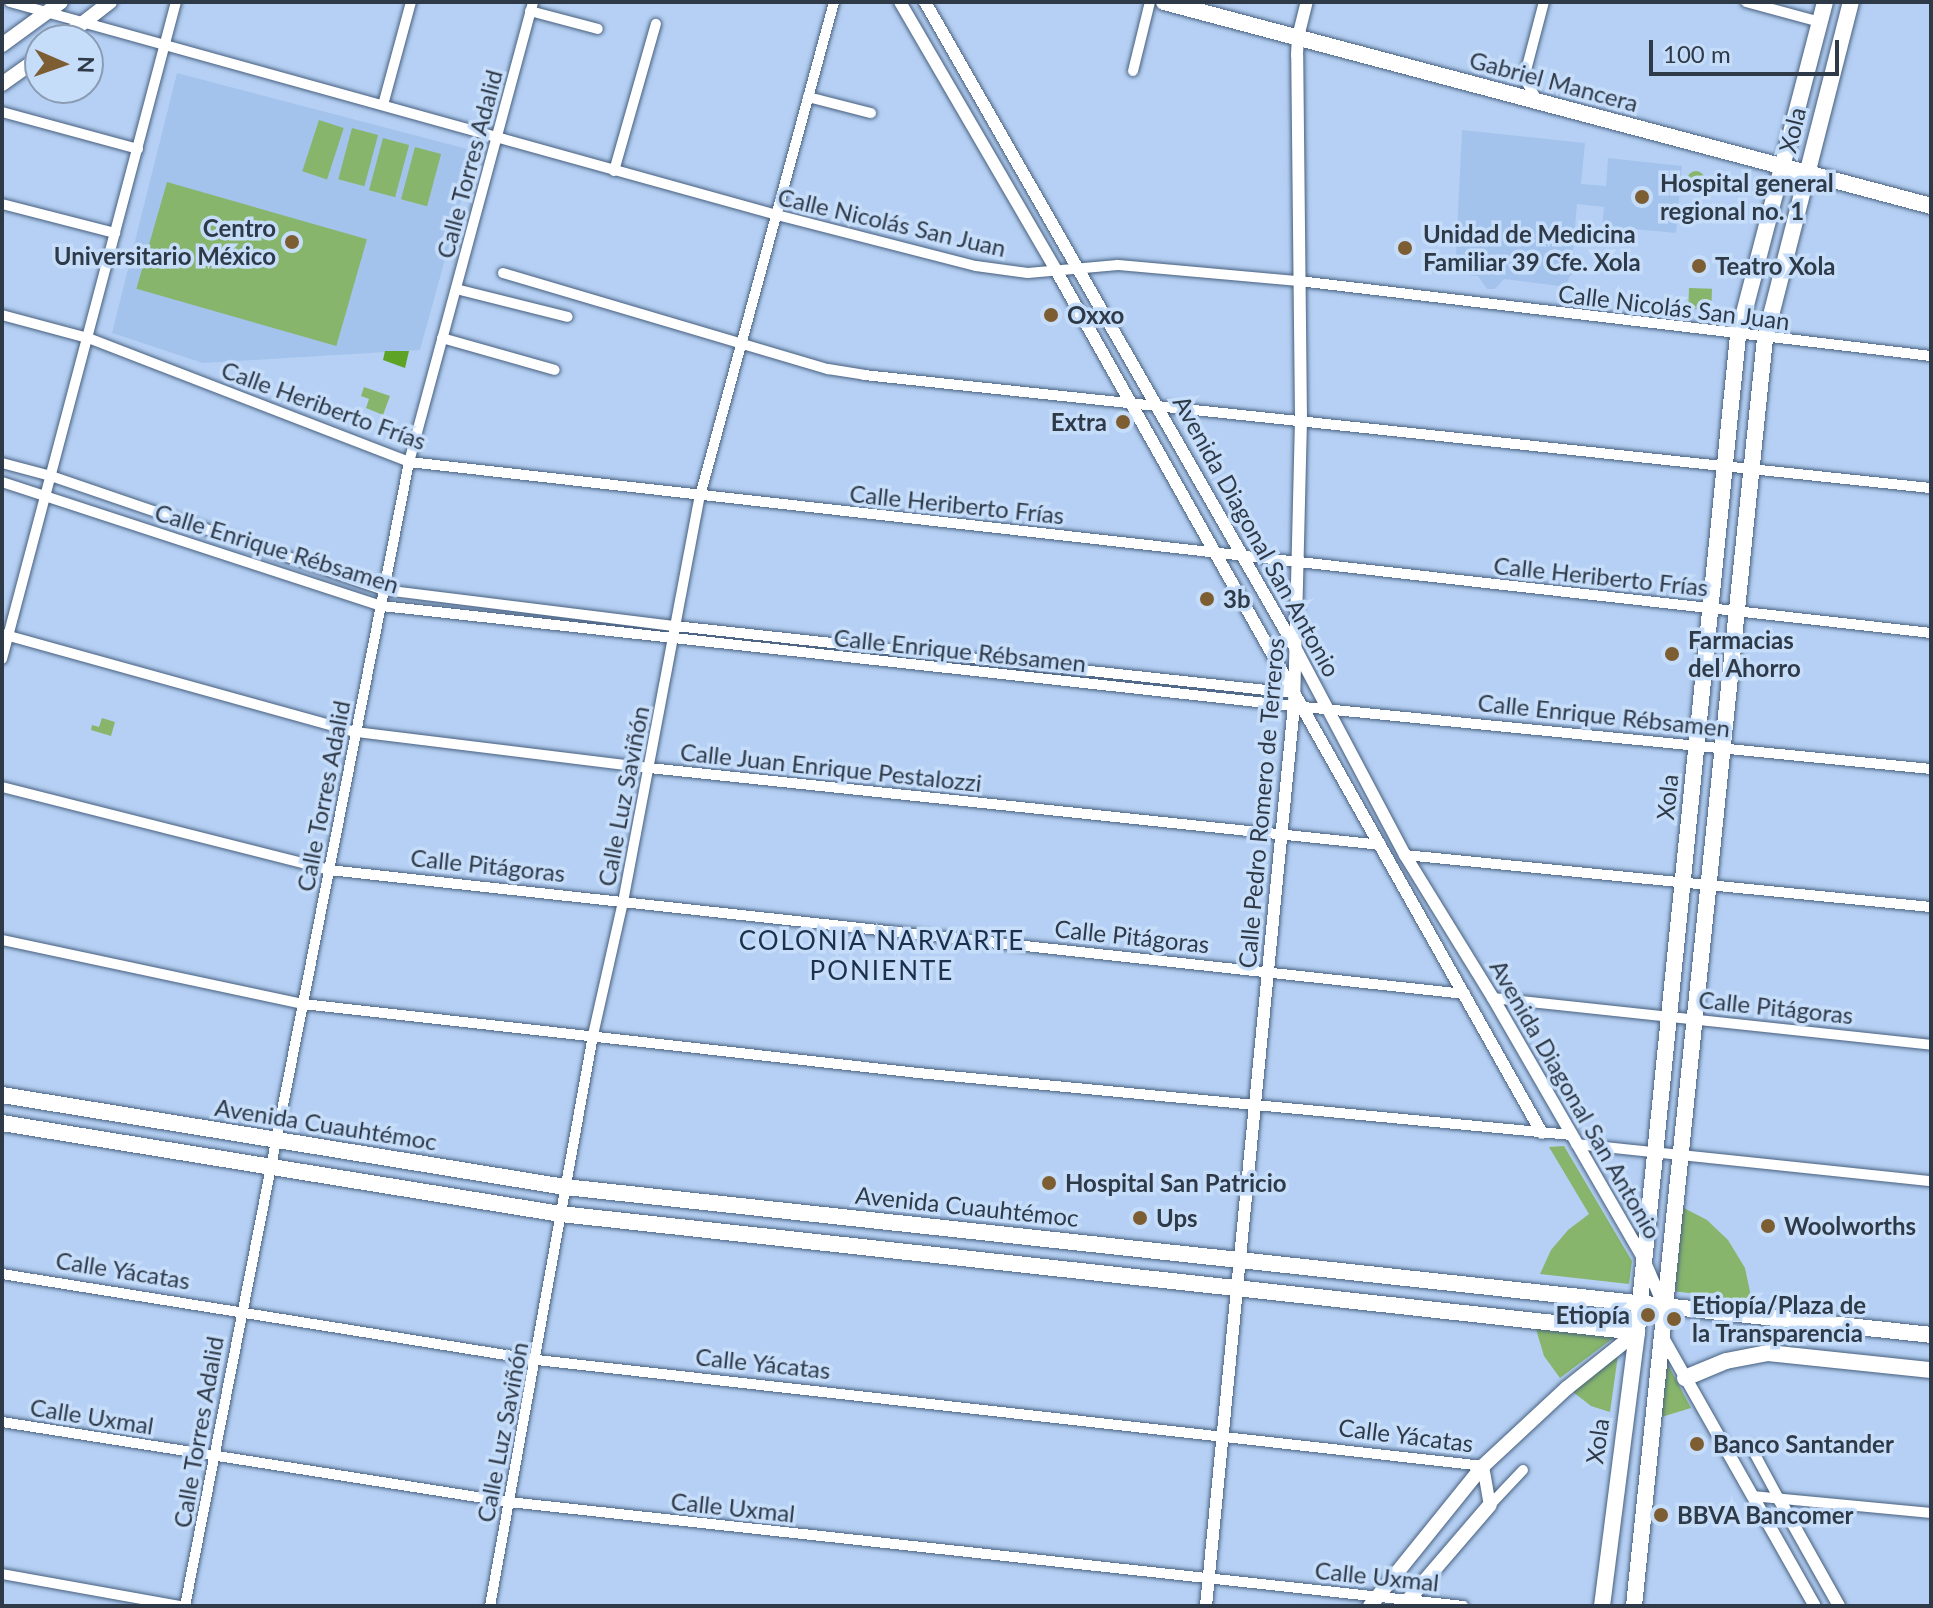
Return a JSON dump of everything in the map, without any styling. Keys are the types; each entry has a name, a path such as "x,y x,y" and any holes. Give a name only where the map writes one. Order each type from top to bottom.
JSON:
{"main road":[{"path":"2,45 61,2"},
{"path":"81,24 110,2"},
{"name":"Gabriel Mancera","path":"1164,2 1806,173 1930,201"},
{"name":"Xola","path":"1602,1606 1637,1332 1738,336 1825,2"},
{"name":"Xola","path":"1634,1606 1765,339 1851,2"},
{"path":"2,84 24,68"},
{"name":"Avenida Cuauhtémoc","path":"2,1095 565,1187 1931,1335"},
{"path":"2,1123 561,1214 1637,1332"},
{"path":"1374,1601 1483,1466 1567,1388 1637,1332"},
{"path":"1685,1378 1726,1361 1768,1353 1931,1370"},
{"path":"1406,1603 1490,1505"}],"street":[{"name":"Calle Nicolás San Juan","path":"10,2 614,171 976,266 1028,273 1118,265 1299,281 1738,336 1931,356"},
{"path":"2,659 5,635 51,476 176,2"},
{"path":"383,105 411,2"},
{"name":"Calle Luz Saviñón","path":"490,1606 537,1360 593,1035 623,902 700,496 834,2"},
{"name":"Avenida Diagonal San Antonio","path":"900,2 1057,272 1296,702 1381,845 1542,1133"},
{"name":"Avenida Diagonal San Antonio","path":"925,2 1243,555 1405,855 1493,998 1644,1260 1664,1306"},
{"path":"1133,71 1150,2"},
{"name":"Calle Pedro Romero de Terreros","path":"1206,1606 1253,1105 1270,974 1296,702 1301,419 1298,37 1307,2"},
{"path":"1538,101 1529,91 1524,78 1544,2"},
{"path":"1746,2 1820,22"},
{"path":"532,7 598,29"},
{"name":"Calle Torres Adalid","path":"183,1606 216,1455 240,1311 409,462 532,7"},
{"path":"614,171 656,24"},
{"path":"808,97 871,113"},
{"path":"2,112 138,149"},
{"path":"2,204 115,233"},
{"path":"503,273 828,369 864,375 1931,488"},
{"path":"456,289 568,317"},
{"name":"Calle Heriberto Frías","path":"2,315 88,338 409,462 1931,633"},
{"path":"442,338 555,370"},
{"name":"Calle Enrique Rébsamen","path":"2,463 51,476 384,590 1327,708 1931,769"},
{"name":"Calle Enrique Rébsamen","path":"2,482 382,606 673,639 1296,702"},
{"path":"115,517 121,500"},
{"path":"214,550 219,534"},
{"name":"Calle Juan Enrique Pestalozzi","path":"5,635 356,732 649,768 1381,845"},
{"name":"Calle Pitágoras","path":"2,787 329,870 1931,1045"},
{"path":"1405,855 1931,907"},
{"path":"2,940 303,1004 918,1073 1542,1133 1655,1152 1931,1181"},
{"name":"Calle Yácatas","path":"2,1274 537,1360 1483,1466 1490,1505"},
{"path":"1662,1336 1815,1606"},
{"name":"Calle Uxmal","path":"2,1422 509,1502 1208,1579 1374,1601 1463,1606"},
{"path":"1751,1447 1839,1606"},
{"path":"1490,1505 1523,1470"},
{"path":"1752,1496 1931,1513"},
{"path":"2,1574 183,1606"}],"shaded area":[{"name":"Centro Universitario México","path":"177,73 475,151 420,350 203,363 112,333"},
{"path":"1462,130 1585,143 1581,184 1606,186 1608,158 1682,166 1676,233 1602,226 1604,207 1577,204 1573,251 1578,268 1569,277 1567,287 1504,279 1495,289 1487,289 1478,276 1455,274"}],"green space":[{"path":"319,120 344,128 327,179 302,171"},
{"path":"352,128 378,135 364,186 338,179"},
{"path":"383,138 409,145 395,197 369,190"},
{"path":"415,147 441,154 427,206 401,199"},
{"path":"1692,171 1700,171 1705,180 1703,187 1692,189 1687,184 1687,176"},
{"path":"167,182 367,239 336,346 136,289"},
{"path":"1689,288 1712,289 1711,310 1688,309"},
{"path":"385,351 409,351 405,368 383,360"},
{"path":"364,387 390,396 383,415 366,408 369,399 361,396"},
{"path":"102,718 115,722 111,736 91,730 92,725 99,727"},
{"path":"1564,1146 1632,1261 1629,1284 1540,1274 1551,1250 1568,1230 1589,1214 1549,1147"},
{"path":"1682,1207 1707,1220 1728,1240 1745,1268 1752,1301 1673,1291"},
{"path":"1536,1329 1616,1336 1560,1378 1544,1356"},
{"path":"1618,1355 1610,1412 1591,1406 1573,1392"},
{"path":"1664,1357 1691,1408 1658,1418"}],"place":[{"name":"Hospital general regional no. 1","path":"1642,197"},
{"name":"Centro Universitario México","path":"292,242"},
{"name":"Unidad de Medicina Familiar 39 Cfe. Xola","path":"1405,248"},
{"name":"Teatro Xola","path":"1699,266"},
{"name":"Oxxo","path":"1051,315"},
{"name":"Extra","path":"1123,422"},
{"name":"3b","path":"1207,599"},
{"name":"Farmacias del Ahorro","path":"1672,654"},
{"name":"Hospital San Patricio","path":"1049,1183"},
{"name":"Ups","path":"1140,1218"},
{"name":"Woolworths","path":"1768,1226"},
{"name":"Etiopía","path":"1648,1315"},
{"name":"Etiopía/Plaza de la Transparencia","path":"1674,1319"},
{"name":"Banco Santander","path":"1697,1444"},
{"name":"BBVA Bancomer","path":"1661,1515"}],"district":[{"name":"COLONIA NARVARTE PONIENTE","path":"882,956"}]}
